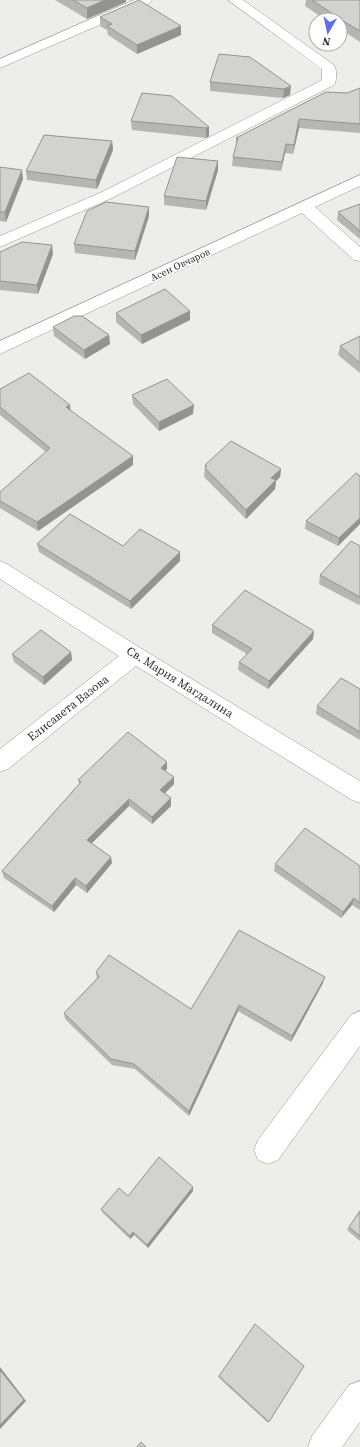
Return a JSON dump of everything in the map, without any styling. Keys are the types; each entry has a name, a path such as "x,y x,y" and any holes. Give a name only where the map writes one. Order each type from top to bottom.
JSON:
{"street":[{"path":"0,64 145,0"},
{"path":"0,242 107,195 329,82 329,68 235,0"},
{"name":"Асен Овчаров","path":"0,348 360,180"},
{"path":"304,206 360,256"},
{"name":"Св. Мария Магдалина","path":"0,569 135,655 360,793"},
{"name":"Елисавета Вазова","path":"0,762 135,655"},
{"path":"268,1150 360,1024"},
{"path":"328,1444 360,1396"}],"building":[{"path":"73,0 105,0 87,8"},
{"path":"139,0 181,26 137,45 107,26 112,24 100,17"},
{"path":"312,0 360,0 360,31 348,24 348,12 330,12"},
{"path":"219,54 250,57 291,86 284,89 210,82"},
{"path":"360,88 360,124 299,119 294,145 286,144 282,162 233,157 238,138 236,138 326,92 347,93"},
{"path":"142,93 172,96 209,127 206,128 131,121"},
{"path":"44,135 112,141 96,180 26,171"},
{"path":"177,157 218,161 206,201 164,196"},
{"path":"0,167 22,170 5,212 0,212"},
{"path":"106,202 149,207 135,251 74,244 87,211"},
{"path":"360,204 360,231 338,212"},
{"path":"22,242 52,245 37,285 0,281 0,252"},
{"path":"165,289 190,311 141,335 116,313"},
{"path":"74,316 82,316 109,335 84,350 53,327"},
{"path":"360,336 360,363 340,346"},
{"path":"29,373 70,405 66,407 133,456 37,522 0,501 0,492 50,448 0,407 0,389"},
{"path":"167,379 194,405 159,422 132,395"},
{"path":"231,441 281,469 271,478 276,480 246,510 205,468 207,466 205,465"},
{"path":"356,473 360,476 360,518 339,538 306,521"},
{"path":"70,514 123,546 140,529 180,552 130,601 37,544"},
{"path":"351,541 360,546 360,597 320,575"},
{"path":"245,590 314,631 269,681 239,662 252,649 212,625"},
{"path":"41,630 71,652 43,677 12,654"},
{"path":"341,678 360,689 360,732 317,706"},
{"path":"128,732 167,762 161,768 174,777 160,790 171,798 152,817 129,799 87,840 111,857 86,886 75,878 52,906 2,871 81,782 78,780"},
{"path":"305,828 360,866 360,903 354,898 343,912 275,864"},
{"path":"239,930 325,977 292,1036 239,1005 189,1111 134,1064 111,1059 64,1013 99,977 96,972 109,955 191,1009"},
{"path":"159,1157 193,1187 147,1245 133,1232 130,1236 101,1209 119,1188 128,1196"},
{"path":"360,1211 360,1236 349,1227"},
{"path":"255,1324 304,1366 269,1422 219,1376"},
{"path":"0,1370 24,1400 0,1425"},
{"path":"141,1442 146,1447 137,1447"}]}
